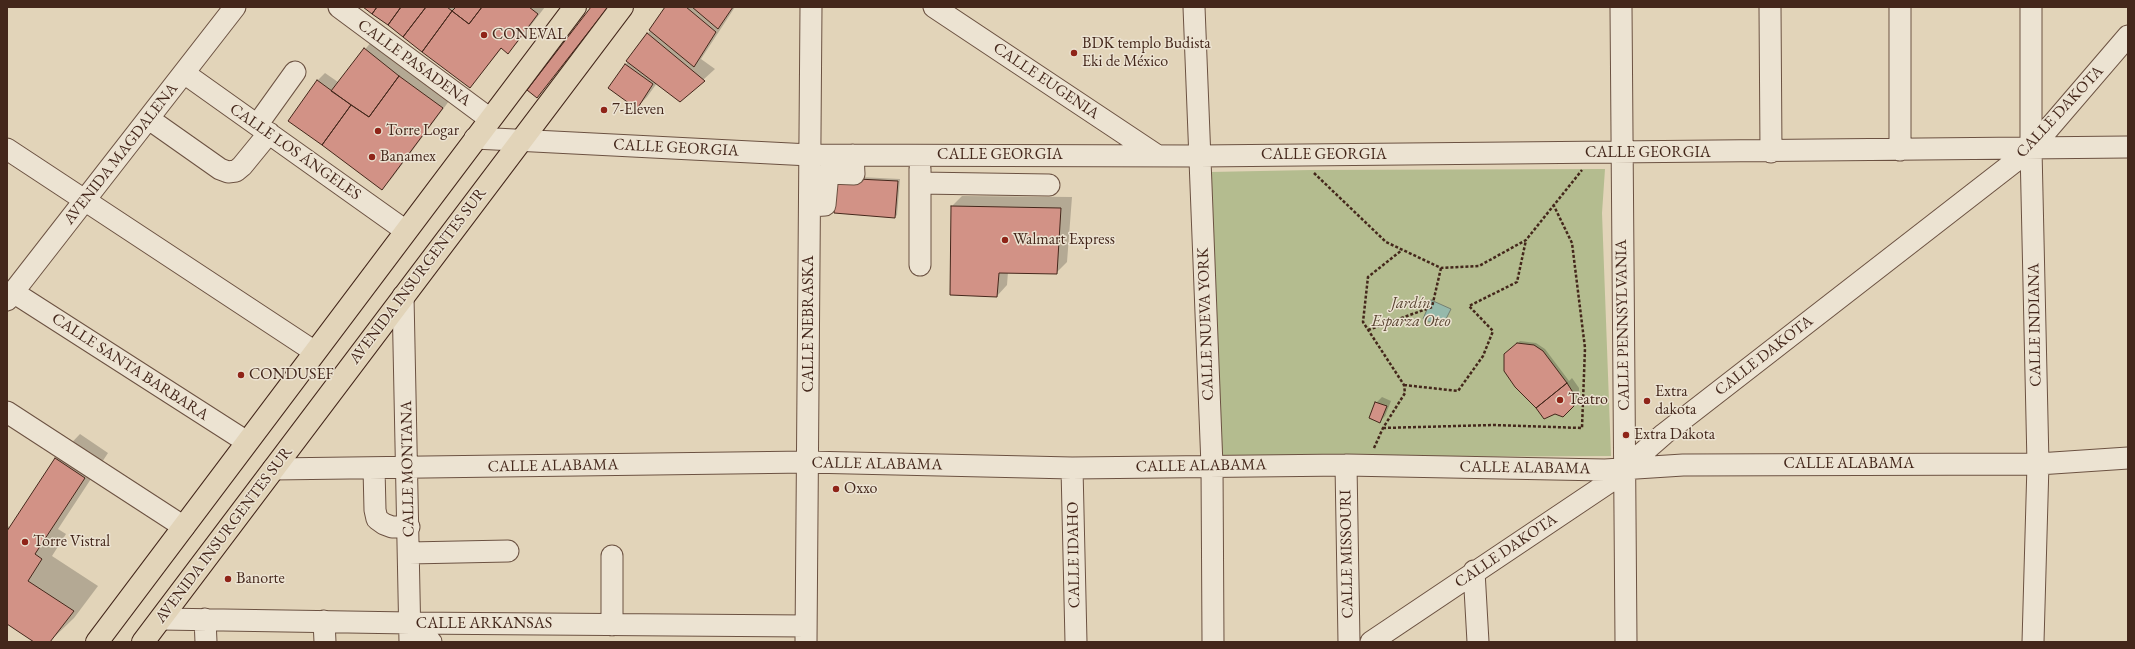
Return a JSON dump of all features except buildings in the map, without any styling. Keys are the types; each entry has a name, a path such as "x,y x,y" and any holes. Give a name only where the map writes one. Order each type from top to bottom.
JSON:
{"main road":[{"name":"AVENIDA INSURGENTES SUR","path":"143,642 622,7"},
{"path":"97,642 490,119 571,8"}],"street":[{"name":"AVENIDA MAGDALENA","path":"10,296 235,7"},
{"name":"CALLE PASADENA","path":"339,7 490,119"},
{"name":"CALLE NEBRASKA","path":"806,634 811,7"},
{"name":"CALLE EUGENIA","path":"934,7 1158,156"},
{"name":"CALLE NUEVA YORK","path":"1194,7 1212,466 1213,642"},
{"name":"CALLE PENNSYLVANIA","path":"1621,7 1626,642"},
{"path":"1770,7 1771,152"},
{"path":"1900,7 1900,150"},
{"name":"CALLE INDIANA","path":"2031,7 2031,149 2038,464 2033,642"},
{"name":"CALLE DAKOTA","path":"1371,642 1474,571 1608,483 1664,434 2031,149 2128,36"},
{"path":"149,119 220,170 228,172 236,171 242,166 295,72"},
{"name":"CALLE LOS ÁNGELES","path":"184,74 406,231"},
{"path":"475,138 520,141"},
{"name":"CALLE GEORGIA","path":"520,141 810,155 1199,156 1771,152 2128,147"},
{"path":"7,149 315,352"},
{"path":"810,206 825,205 828,173 854,174 853,155"},
{"path":"920,155 920,265"},
{"path":"920,183 1049,185"},
{"name":"CALLE SANTA BARBARA","path":"10,296 247,442"},
{"name":"CALLE MONTANA","path":"403,296 408,468 410,632"},
{"path":"7,412 184,527"},
{"path":"1664,434 1683,465"},
{"name":"CALLE ALABAMA","path":"273,469 807,462 1072,468 1346,465 1625,468 1683,465 2038,464 2128,458"},
{"name":"CALLE MISSOURI","path":"1346,465 1349,642"},
{"path":"374,468 375,510 378,518 384,524 392,527 409,527"},
{"name":"CALLE IDAHO","path":"1072,468 1076,642"},
{"path":"409,553 508,552"},
{"path":"612,556 612,625"},
{"path":"1474,571 1478,642"},
{"name":"CALLE ARKANSAS","path":"161,619 324,622 410,632 612,625 806,634"},
{"path":"205,620 206,642"},
{"path":"324,622 325,642"},
{"path":"410,632 431,642"}],"path":[{"path":"1404,385 1458,391 1483,356 1493,331 1469,306 1516,282 1526,240 1553,204 1583,169"},
{"path":"1311,170 1386,242 1441,268 1479,266 1526,240"},
{"path":"1383,428 1493,425 1582,428 1585,348 1572,243 1553,204"},
{"path":"1372,452 1383,428 1405,393 1404,385 1363,322 1368,277 1402,250"},
{"path":"1368,330 1432,307 1441,268"}],"green space":[{"name":"Jardín Esparza Oteo","path":"1605,169 1602,213 1611,456 1211,458 1210,172 1311,170"}],"shaded area":[{"path":"1431,300 1451,309 1442,327 1423,319"}],"place":[{"name":"CONEVAL","path":"484,35"},
{"name":"BDK templo Budista Eki de México","path":"1074,53"},
{"name":"7-Eleven","path":"604,110"},
{"name":"Torre Logar","path":"378,131"},
{"name":"Banamex","path":"372,157"},
{"name":"Walmart Express","path":"1005,240"},
{"name":"CONDUSEF","path":"241,375"},
{"name":"Teatro","path":"1560,400"},
{"name":"Extra dakota","path":"1647,401"},
{"name":"Extra Dakota","path":"1626,435"},
{"name":"Oxxo","path":"836,489"},
{"name":"Torre Vistral","path":"25,542"},
{"name":"Banorte","path":"228,579"}]}
